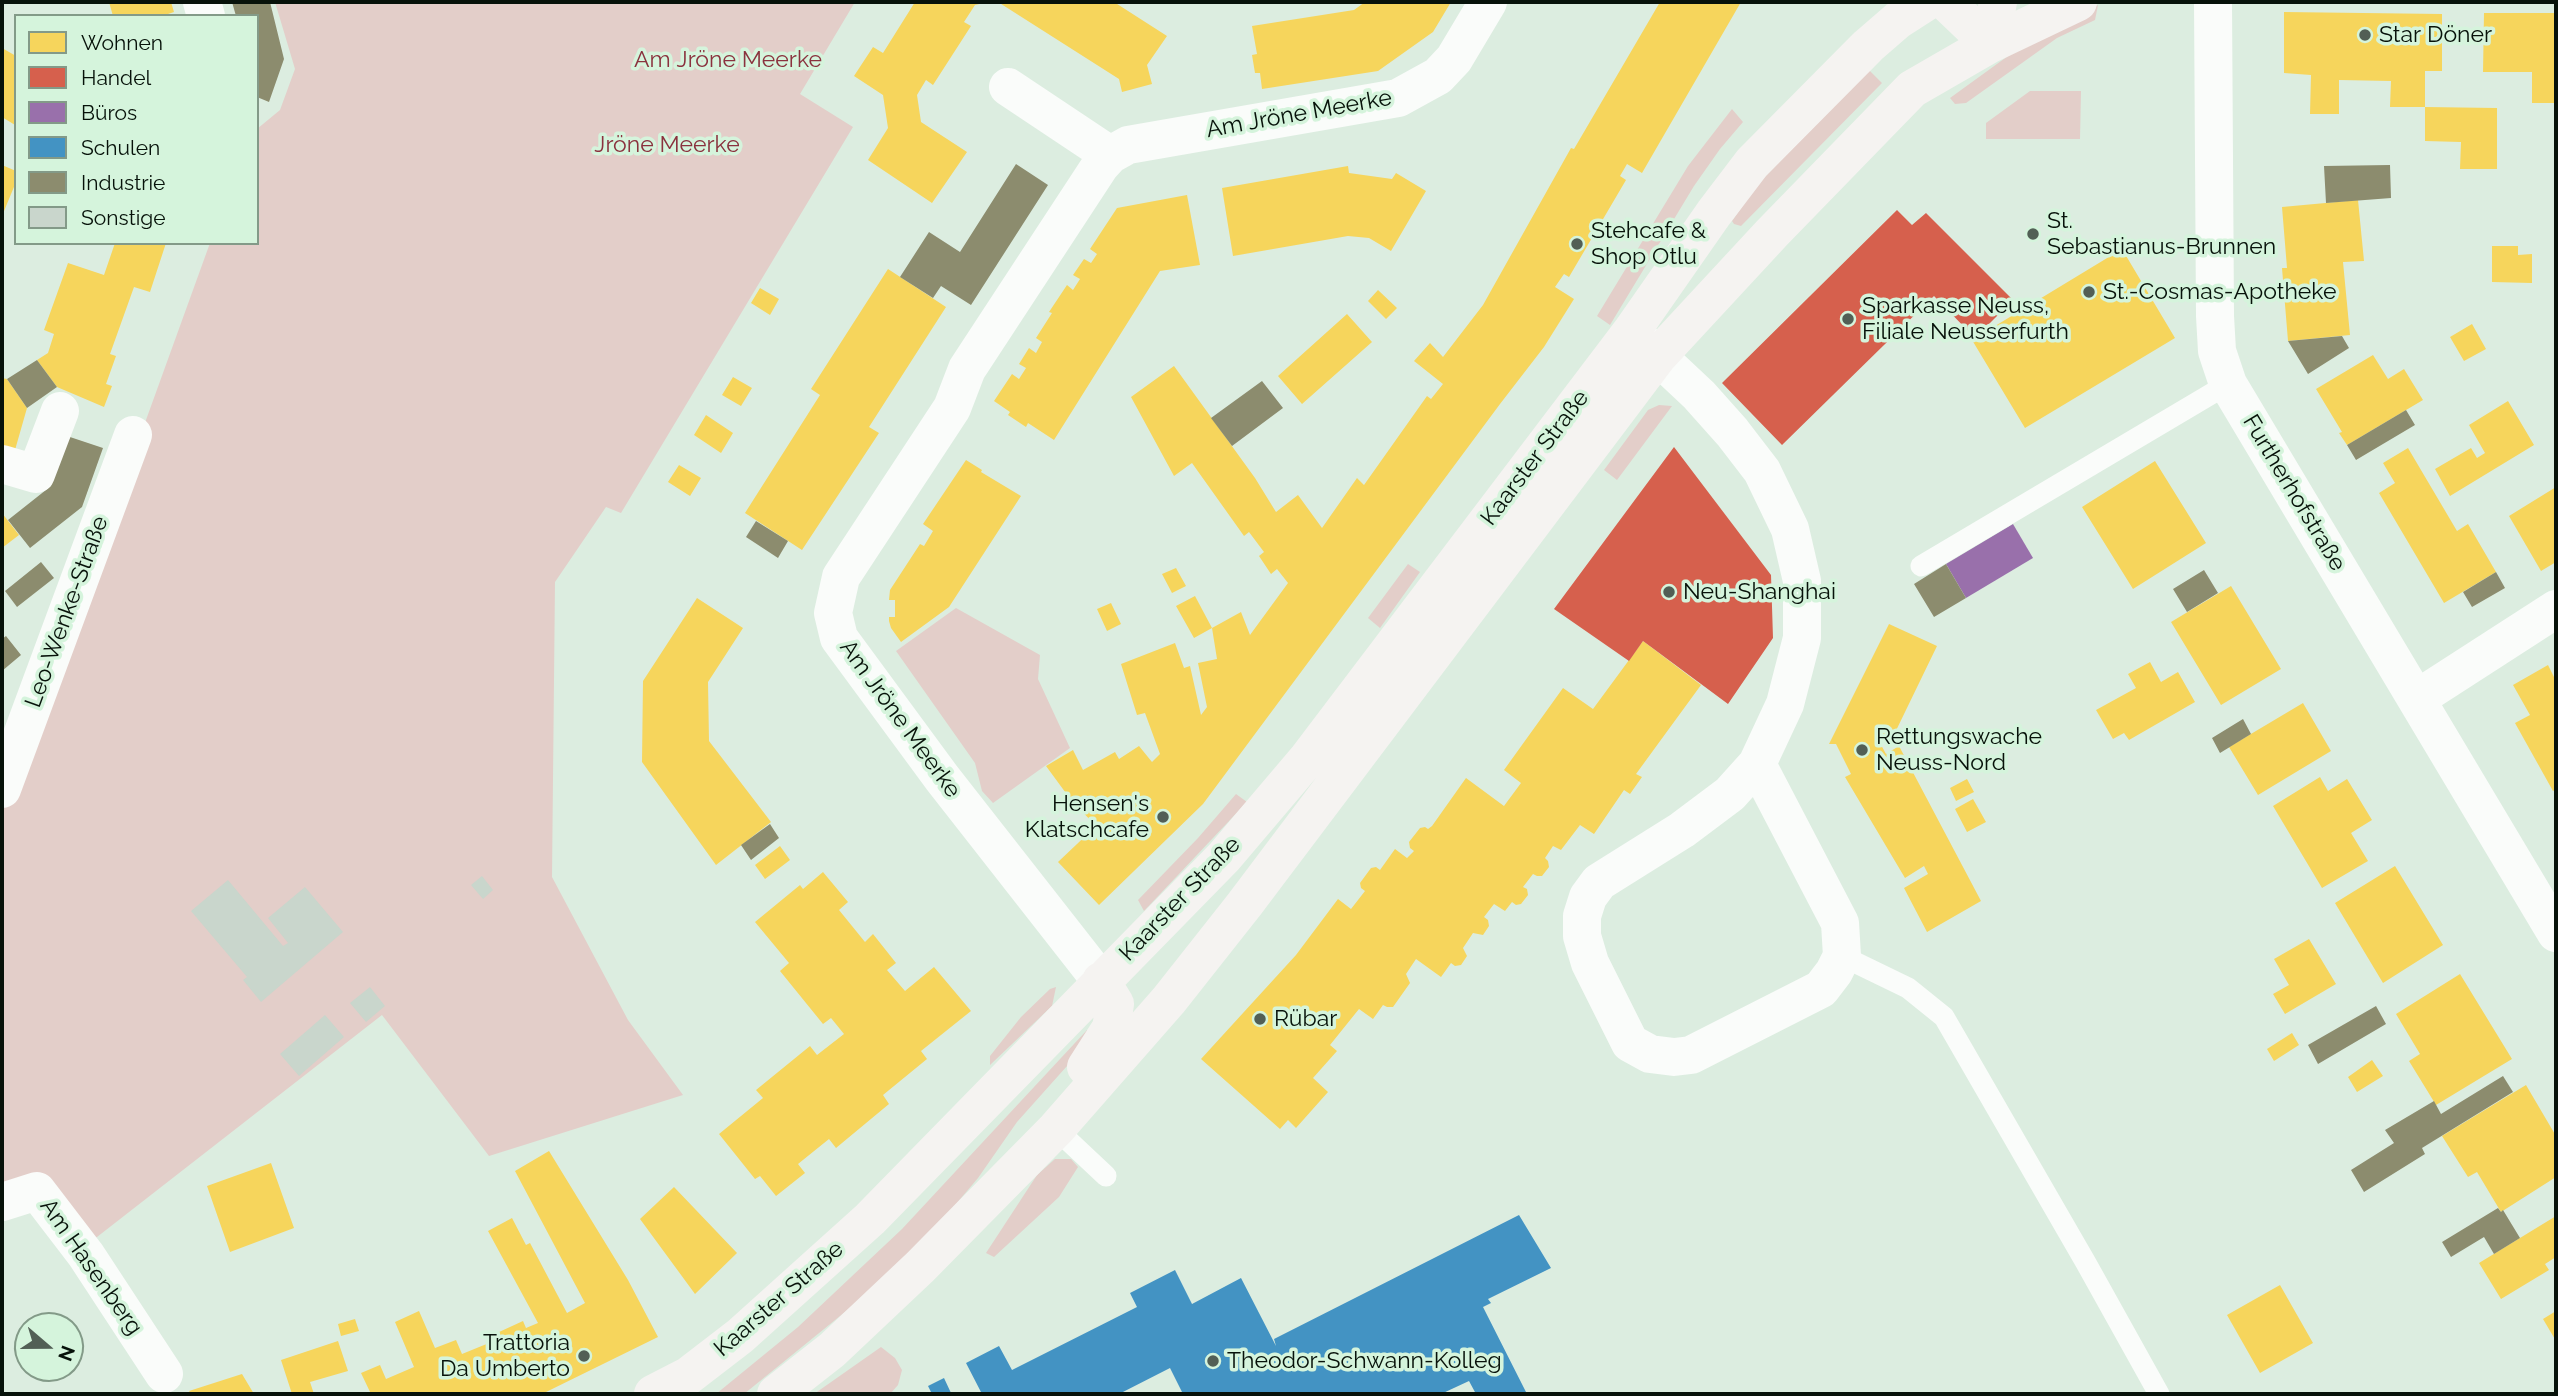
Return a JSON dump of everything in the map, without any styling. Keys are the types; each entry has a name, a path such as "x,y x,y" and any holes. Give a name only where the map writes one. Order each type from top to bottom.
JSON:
{"main road":[{"name":"Kaarster Straße","path":"776,1394 842,1341 920,1267 1056,1129 1169,1000 1244,905 1644,344 1714,213 1752,163 1868,46 1898,20 1926,2"},
{"path":"1946,2 1990,44"},
{"path":"1990,44 1998,2"},
{"name":"Kaarster Straße","path":"653,1394 688,1376 740,1336 870,1219 1224,857 1308,758 1644,344 1772,233 1912,89 1990,44 2078,2"},
{"path":"1023,1163 1111,1028 1115,1004 1101,981"}],"street":[{"name":"Am Jröne Meerke","path":"1101,981 942,779 839,638 833,613 841,577 952,408 967,369 1092,177 1110,155 1128,145 1398,98 1438,76 1454,59 1488,2"},
{"name":"Furtherhofstraße","path":"2213,2 2214,316 2217,351 2228,384 2556,933"},
{"path":"1008,87 1110,155"},
{"path":"1644,344 1732,432 1762,471 1790,528 1802,580 1802,638 1785,704 1757,764 1730,794 1682,830 1599,882 1588,897 1582,916 1582,936 1590,964 1630,1043 1650,1054 1674,1057 1691,1055 1821,989 1842,956 1840,923 1757,764"},
{"path":"2,464 36,474 60,411"},
{"name":"Leo-Wenke-Straße","path":"2,789 133,435"},
{"path":"2418,698 2556,609"},
{"name":"Am Hasenberg","path":"2,1202 37,1191 86,1255 164,1374"}],"lane":[{"path":"1921,566 2228,384"},
{"path":"1842,956 1908,988 1944,1017 2159,1394"},
{"path":"1056,1129 1106,1176"}],"green space":[{"name":"Jröne Meerke","path":"275,2 855,2 800,94 853,127 621,513 606,507 555,582 552,877 628,1020 683,1095 489,1156 382,1015 88,1244 2,1195 2,769 27,749 209,245 259,245 259,127 280,110 295,69"},
{"path":"2098,5 2095,20 2057,38 1966,103 1955,104 1950,98 2008,56"},
{"path":"1869,70 1882,83 1741,226 1734,224 1732,221 1756,186"},
{"path":"2030,91 2081,91 2080,139 1986,139 1986,123"},
{"path":"1732,109 1743,122 1694,186 1610,325 1597,316 1688,166"},
{"path":"1659,405 1672,406 1617,480 1604,470 1648,410"},
{"path":"1408,564 1420,572 1380,628 1368,618"},
{"path":"956,608 1040,655 1038,679 1070,748 993,803 982,791 975,763 896,651"},
{"path":"1236,794 1247,802 1144,911 1138,900"},
{"path":"1056,987 1052,1006 990,1065 990,1056 1021,1017 1050,989"},
{"path":"1087,1030 1092,1038 1017,1122 978,1178 909,1260 744,1394 716,1394 798,1327 902,1229"},
{"path":"1055,1159 1071,1159 1078,1167 1059,1197 994,1257 986,1253 1037,1175"},
{"path":"881,1347 895,1358 902,1370 898,1385 890,1394 814,1394"}],"building: Wohnen":[{"path":"109,2 171,2 174,12 168,14 112,14"},
{"path":"915,2 989,2 975,5 964,22 971,26 933,85 926,80 917,95 921,122 967,152 932,203 868,160 888,128 883,95 854,76 873,47 883,53"},
{"path":"998,2 1114,2 1167,36 1147,65 1152,84 1122,92 1119,79"},
{"path":"1365,2 1451,2 1433,32 1378,71 1262,89 1260,73 1255,73 1252,55 1257,54 1252,26 1354,10"},
{"path":"1660,2 1741,2 1642,173 1627,164 1620,176 1626,180 1569,277 1564,274 1555,287 1574,299 1544,347 1203,804 1099,905 1058,862 1096,826 1071,800 1046,766 1073,750 1083,770 1115,752 1119,759 1139,746 1152,762 1160,754 1145,713 1137,715 1121,664 1175,643 1184,668 1190,666 1201,715 1207,707 1198,663 1217,659 1212,628 1241,612 1250,635 1288,583 1277,569 1271,574 1259,556 1264,552 1249,532 1244,536 1192,463 1174,476 1131,397 1174,366 1255,478 1276,512 1298,495 1322,528 1357,478 1364,485 1427,396 1431,399 1443,384 1414,361 1430,343 1443,357 1483,305 1571,148 1574,149"},
{"path":"2284,12 2442,14 2442,71 2425,71 2425,107 2390,107 2391,81 2339,80 2339,114 2310,114 2311,75 2284,73"},
{"path":"2484,13 2556,13 2556,103 2532,103 2532,72 2483,72"},
{"path":"2,48 14,55 14,124 2,117"},
{"path":"2425,107 2497,108 2497,169 2460,169 2461,142 2425,141"},
{"path":"2,165 14,170 14,187 2,216"},
{"path":"1348,166 1349,173 1392,179 1396,173 1426,191 1391,251 1369,238 1348,236 1233,256 1222,188"},
{"path":"1187,195 1200,265 1160,271 1054,440 1028,423 1026,427 1008,415 1010,412 994,401 1012,374 1019,379 1026,368 1019,364 1029,348 1036,353 1042,342 1036,338 1052,313 1049,312 1067,285 1073,290 1080,279 1073,275 1084,259 1091,263 1097,254 1090,249 1117,208"},
{"path":"2358,200 2364,261 2343,262 2350,335 2288,341 2282,268 2287,268 2282,207"},
{"path":"114,245 165,245 150,292 134,287 110,354 116,356 106,384 112,386 104,407 57,387 37,360 48,353 54,334 44,330 68,263 104,275"},
{"path":"2492,246 2518,246 2518,255 2532,254 2532,283 2492,282"},
{"path":"2122,249 2175,338 2025,428 1972,340"},
{"path":"888,269 946,307 869,427 879,433 802,550 745,513 820,395 811,389"},
{"path":"760,288 779,299 770,315 751,303"},
{"path":"1378,290 1397,308 1386,319 1368,301"},
{"path":"1347,314 1372,342 1302,404 1278,376"},
{"path":"2472,324 2486,349 2464,361 2450,337"},
{"path":"2373,355 2388,379 2404,369 2423,400 2347,445 2316,389"},
{"path":"733,377 752,388 741,406 722,395"},
{"path":"2,378 7,379 27,408 13,457 2,453"},
{"path":"2508,401 2534,445 2450,496 2435,469 2471,448 2477,458 2485,453 2469,425"},
{"path":"706,415 733,433 721,453 694,435"},
{"path":"2408,448 2457,531 2468,524 2496,572 2444,603 2379,493 2395,483 2383,463"},
{"path":"966,460 1021,496 949,607 901,642 889,621 889,617 895,617 895,600 889,600 890,590 920,544 924,546 933,531 923,524"},
{"path":"2155,461 2206,543 2133,589 2082,507"},
{"path":"679,465 701,478 690,496 668,482"},
{"path":"2556,487 2556,562 2541,571 2509,516"},
{"path":"2,513 19,535 2,548"},
{"path":"1176,568 1186,586 1172,593 1162,574"},
{"path":"2231,586 2281,669 2221,705 2171,622"},
{"path":"1195,596 1212,628 1194,638 1176,606"},
{"path":"697,598 743,628 708,682 709,741 771,822 716,865 642,762 643,681"},
{"path":"1111,603 1121,624 1107,631 1097,609"},
{"name":"Rettungswache Neuss-Nord","path":"1889,624 1937,646 1890,743 1880,743 1886,754 1899,746 1981,901 1927,932 1904,888 1928,874 1924,866 1905,878 1845,777 1851,774 1836,744 1829,744"},
{"path":"1643,641 1701,685 1636,774 1642,777 1630,794 1624,790 1594,834 1580,825 1561,850 1553,846 1545,858 1549,867 1542,876 1533,874 1523,887 1527,889 1528,895 1521,904 1512,902 1505,911 1494,904 1484,917 1489,926 1483,935 1473,933 1463,948 1467,956 1461,965 1455,966 1451,963 1441,977 1416,959 1406,974 1410,983 1393,1007 1383,1005 1373,1019 1359,1009 1330,1045 1337,1051 1313,1078 1328,1092 1296,1128 1288,1120 1280,1129 1201,1059 1296,955 1338,899 1351,909 1365,891 1360,883 1371,868 1380,870 1395,849 1407,858 1414,851 1409,842 1420,828 1428,829 1432,826 1466,778 1504,806 1521,783 1504,770 1563,688 1593,709"},
{"path":"2150,662 2161,682 2178,672 2195,702 2129,740 2124,733 2113,739 2096,710 2136,688 2128,674"},
{"path":"2548,665 2556,681 2556,789 2553,791 2515,723 2530,715 2513,685"},
{"path":"2303,703 2331,751 2258,795 2229,747"},
{"path":"2320,777 2328,791 2347,779 2372,820 2351,833 2368,861 2322,888 2273,806"},
{"path":"1967,779 1974,792 1956,801 1950,788"},
{"path":"1973,799 1986,822 1967,832 1955,809"},
{"path":"780,846 790,860 765,879 755,865"},
{"path":"2395,866 2443,945 2383,983 2335,903"},
{"path":"823,872 848,902 839,910 865,942 873,934 896,963 887,970 905,991 934,967 971,1011 921,1051 927,1059 883,1095 889,1104 836,1148 829,1139 798,1164 805,1173 776,1196 760,1176 755,1179 719,1134 763,1098 756,1090 810,1046 817,1055 844,1034 831,1018 823,1024 780,971 789,963 755,922 800,885 803,889"},
{"path":"2309,939 2336,984 2285,1014 2273,994 2289,985 2274,959"},
{"path":"2460,974 2512,1059 2436,1105 2409,1061 2420,1054 2396,1014"},
{"path":"2292,1033 2299,1045 2274,1061 2267,1049"},
{"path":"2372,1060 2383,1076 2357,1092 2348,1077"},
{"path":"2526,1085 2556,1136 2556,1177 2501,1212 2477,1172 2468,1177 2442,1136"},
{"path":"549,1151 628,1280 658,1337 542,1394 371,1394 361,1373 380,1365 386,1379 414,1367 395,1322 419,1311 435,1348 456,1340 462,1354 489,1343 486,1338 523,1321 526,1328 538,1323 488,1231 512,1218 526,1245 530,1243 567,1313 585,1303 515,1171"},
{"path":"271,1163 294,1228 230,1252 207,1186"},
{"path":"674,1187 737,1253 695,1294 640,1219"},
{"path":"2556,1216 2556,1257 2545,1264 2549,1270 2501,1299 2479,1263"},
{"path":"2280,1285 2313,1343 2260,1373 2227,1315"},
{"path":"2556,1311 2556,1341 2543,1319"},
{"path":"355,1319 359,1331 341,1336 338,1324"},
{"path":"338,1341 348,1371 310,1382 314,1394 292,1394 281,1360"},
{"path":"242,1374 254,1394 191,1394 189,1391"}],"building: Handel":[{"name":"Sparkasse Neuss, Filiale Neusserfurth","path":"1897,210 1912,225 1926,213 2013,300 1975,338 1934,296 1782,445 1722,383"},
{"name":"Neu-Shanghai","path":"1674,447 1771,575 1773,638 1728,704 1643,641 1629,661 1554,609"}],"building: Büros":[{"path":"2013,524 2033,558 1966,598 1946,564"}],"building: Schulen":[{"path":"1519,1215 1551,1268 1488,1299 1491,1303 1483,1307 1527,1394 1476,1394 1469,1381 1441,1394 1183,1394 1170,1368 1119,1394 982,1394 966,1363 999,1346 1012,1370 1137,1307 1130,1293 1175,1270 1192,1304 1241,1278 1276,1346 1274,1339"},
{"path":"944,1378 951,1393 932,1394 928,1386"}],"building: Industrie":[{"path":"232,2 270,2 284,59 269,102 259,98 259,14 235,14"},
{"path":"1016,164 1048,185 971,305 941,286 933,298 900,277 929,232 960,252"},
{"path":"2390,165 2391,198 2326,203 2324,166"},
{"path":"2342,336 2349,348 2308,374 2288,341"},
{"path":"37,360 57,387 27,408 7,379"},
{"path":"1262,381 1283,408 1232,446 1211,418"},
{"path":"2406,410 2415,425 2356,460 2347,445"},
{"path":"67,436 103,448 82,507 30,548 8,520 51,486"},
{"path":"756,521 788,541 778,558 746,537"},
{"path":"41,562 54,578 17,607 5,591"},
{"path":"1946,564 1966,598 1934,617 1914,584"},
{"path":"2204,570 2218,593 2187,612 2173,589"},
{"path":"2496,572 2505,588 2472,607 2463,592"},
{"path":"6,636 21,655 2,671 2,639"},
{"path":"2243,719 2251,734 2220,753 2212,738"},
{"path":"770,824 779,838 751,860 741,845"},
{"path":"2376,1006 2386,1024 2318,1064 2308,1045"},
{"path":"2503,1076 2513,1092 2422,1148 2425,1154 2364,1192 2351,1170 2394,1143 2385,1130 2434,1101 2441,1114"},
{"path":"2498,1208 2501,1212 2503,1210 2520,1238 2494,1254 2484,1237 2451,1257 2442,1242"}],"building: Sonstige":[{"path":"482,876 493,890 483,899 471,885"},
{"path":"228,880 283,946 288,943 268,918 305,887 343,932 261,1002 243,980 247,977 191,911"},
{"path":"370,987 385,1006 366,1022 350,1003"},
{"path":"325,1015 344,1037 299,1076 280,1054"}],"place":[{"name":"Star Döner","path":"2365,35"},
{"name":"St. Sebastianus-Brunnen","path":"2033,234"},
{"name":"Stehcafe & Shop Otlu","path":"1577,244"},
{"name":"St.-Cosmas-Apotheke","path":"2089,292"},
{"name":"Sparkasse Neuss, Filiale Neusserfurth","path":"1848,319"},
{"name":"Neu-Shanghai","path":"1669,592"},
{"name":"Rettungswache Neuss-Nord","path":"1862,750"},
{"name":"Hensen's Klatschcafe","path":"1163,817"},
{"name":"Rübar","path":"1260,1019"},
{"name":"Trattoria Da Umberto","path":"584,1356"},
{"name":"Theodor-Schwann-Kolleg","path":"1213,1361"}]}
